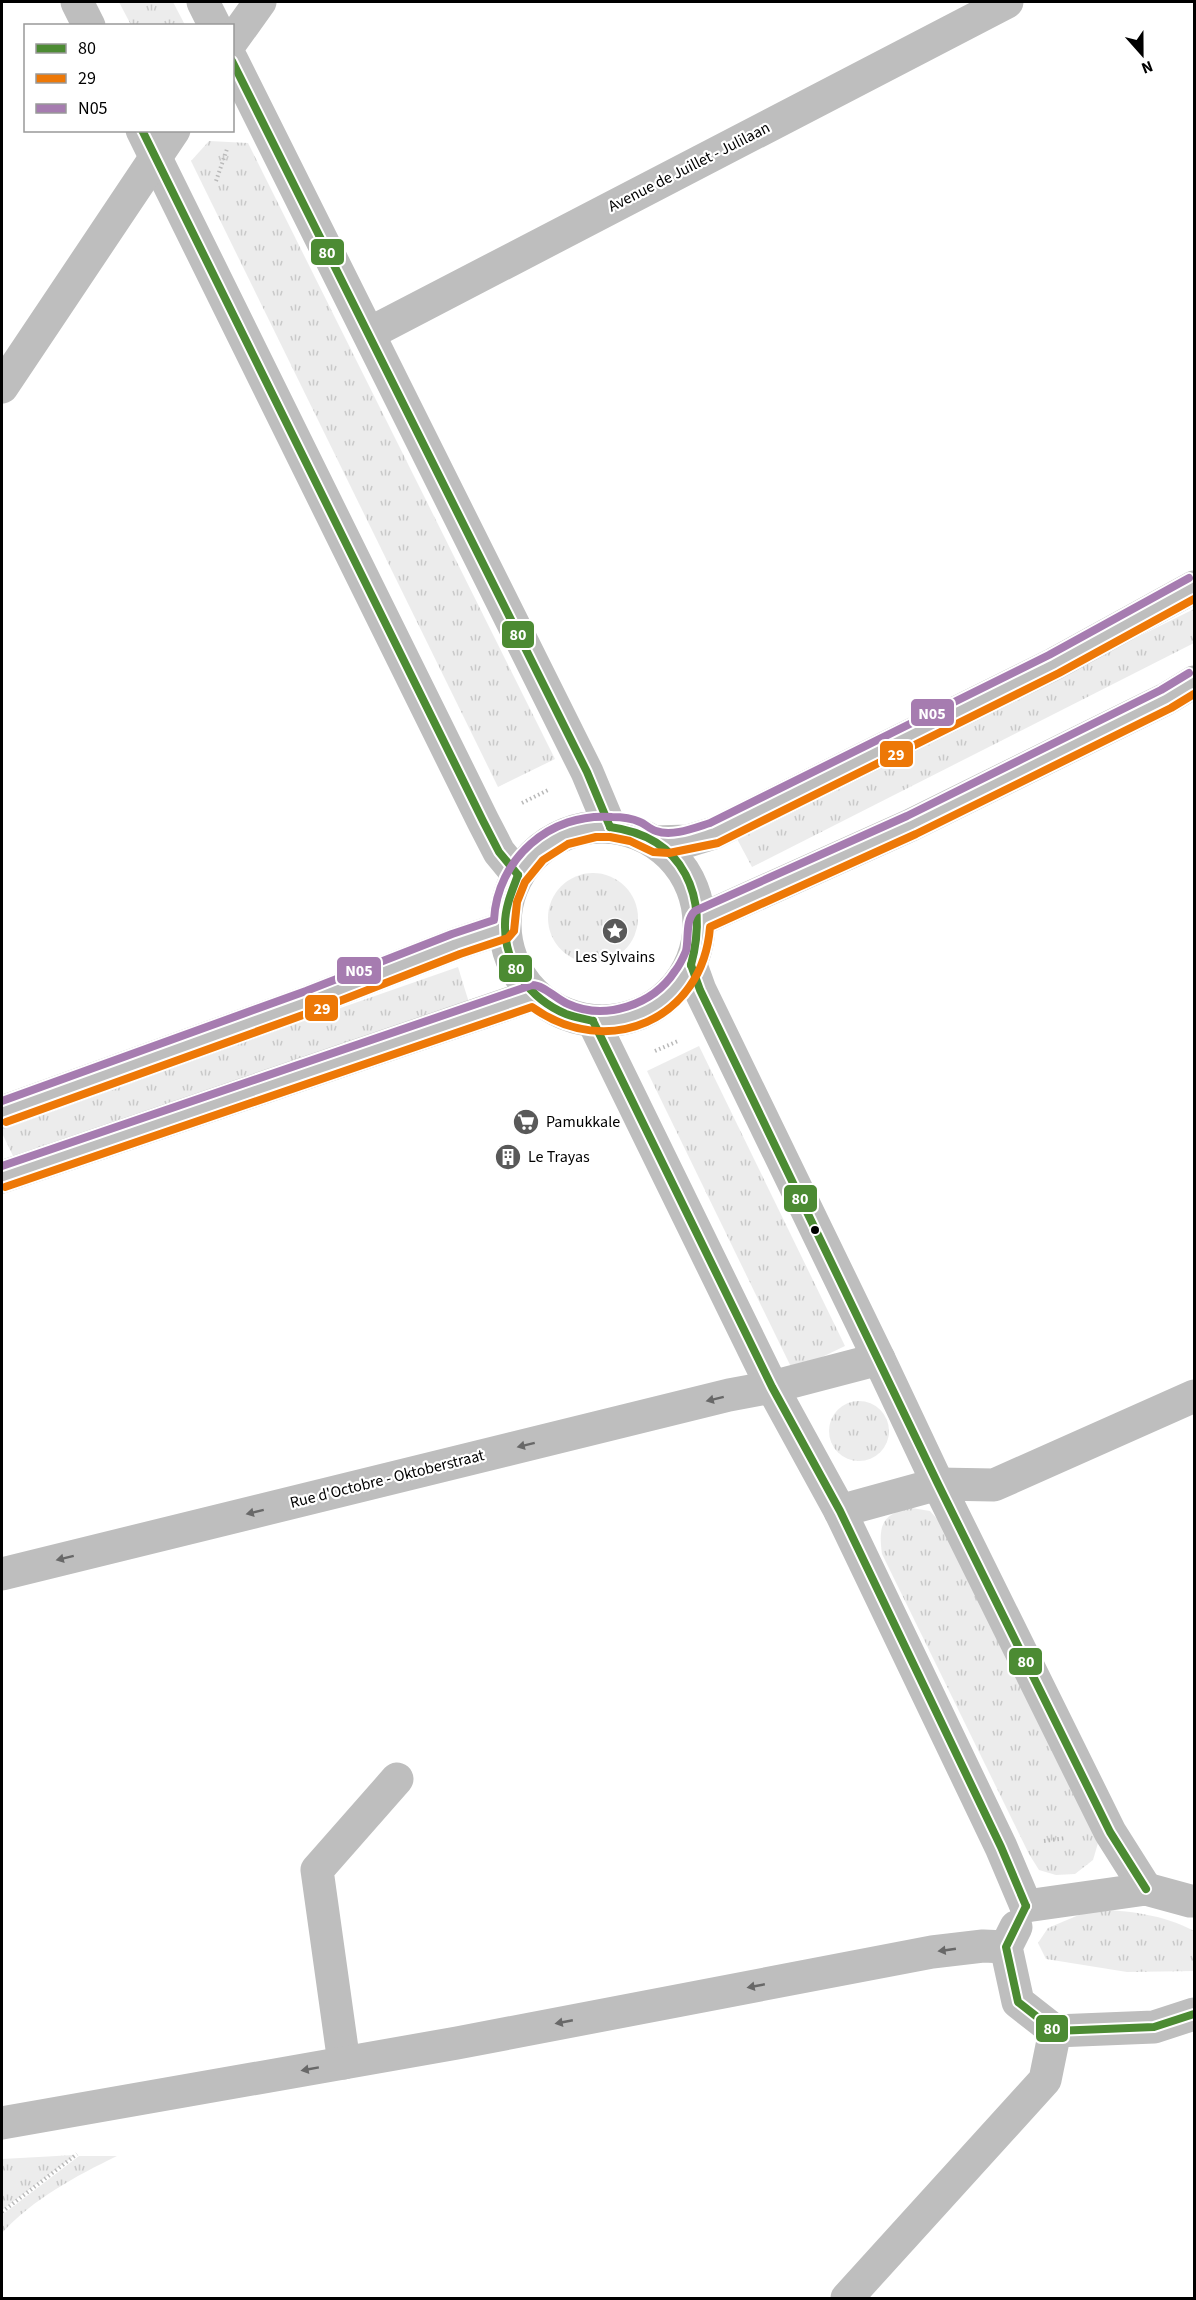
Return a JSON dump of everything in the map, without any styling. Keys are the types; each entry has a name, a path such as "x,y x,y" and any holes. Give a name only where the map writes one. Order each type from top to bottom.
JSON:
{"street":[{"path":"77,2 88,24"},
{"path":"203,2 214,24"},
{"path":"234,37 260,2"},
{"name":"Avenue de Juillet - Julilaan","path":"370,333 1007,2"},
{"path":"234,64 582,761 610,827"},
{"path":"2,387 149,145 171,132"},
{"path":"149,145 483,821 499,852 518,875"},
{"path":"655,842 688,840 714,833 1054,664 1194,587"},
{"path":"700,921 911,825 1166,699 1194,682"},
{"path":"610,827 633,831 655,842 682,868 697,902 700,921 696,951 691,965 678,985 661,1002 640,1014 617,1021 593,1022 561,1013 534,995 518,975 508,952 504,928 505,909 509,891 518,875 530,857 548,842 567,833 588,828 610,827"},
{"path":"2,1112 504,928"},
{"path":"691,965 704,998 938,1484 1110,1832 1146,1890"},
{"path":"2,1178 534,995"},
{"path":"593,1022 772,1387 840,1511 996,1836 1026,1906 1006,1947 1017,2002 1055,2031 1154,2027 1194,2014"},
{"name":"Rue d'Octobre - Oktoberstraat","path":"2,1574 879,1359"},
{"path":"840,1511 938,1484 994,1485 1194,1396"},
{"path":"344,2063 317,1870 397,1779"},
{"path":"1026,1906 1146,1890 1193,1903"},
{"path":"2,2123 344,2063 932,1952 983,1946 1006,1947"},
{"path":"846,2298 1045,2080 1055,2031"}],"path":[{"path":"213,189 228,148"},
{"path":"514,806 552,789"},
{"path":"652,1053 685,1038"},
{"path":"1033,1842 1075,1837"},
{"path":"2,2212 83,2150"}],"green space":[{"path":"119,2 173,2 184,24 130,24"},
{"path":"209,141 248,143 555,759 498,787 191,161"},
{"path":"1194,609 1194,643 752,867 736,837"},
{"path":"593,873 610,876 625,886 635,901 638,918 635,935 625,950 610,960 593,963 576,960 561,950 551,935 548,918 551,901 561,886 576,876"},
{"path":"458,967 470,1006 14,1158 2,1133 2,1126"},
{"path":"699,1046 845,1346 793,1371 647,1071"},
{"path":"859,1401 876,1406 884,1414 889,1431 884,1448 876,1456 859,1461 842,1456 834,1448 829,1431 834,1414 842,1406"},
{"path":"912,1508 930,1511 945,1528 1098,1843 1093,1860 1075,1874 1056,1875 1039,1870 1029,1854 882,1554 881,1535 884,1522 894,1513"},
{"path":"1093,1909 1145,1914 1194,1931 1194,1971 1127,1972 1046,1959 1038,1943 1048,1928"},
{"path":"75,2155 2,2210 2,2159"},
{"path":"79,2156 117,2156 41,2199 2,2233 2,2215"}],"transit line":[{"name":"80","path":"234,65 587,772 610,827"},
{"name":"80","path":"143,132 483,821 499,852 518,875"},
{"name":"N05","path":"2,1101 494,920 497,898 505,877 516,859 548,831 568,822 589,817 630,819 662,833 683,831 710,823 1049,655 1189,578"},
{"name":"29","path":"6,1122 508,938 514,931 517,902 525,882 543,860 568,844 596,837 610,837 630,841 653,852 669,853 718,843 1059,673 1194,599"},
{"name":"N05","path":"2,1166 532,985 541,987 564,1002 582,1009 597,1011 627,1007 654,993 666,983 680,964 686,951 690,919 695,911 907,816 1161,690 1189,673"},
{"name":"29","path":"5,1187 532,1007 561,1023 590,1030 619,1030 647,1022 670,1007 690,986 703,959 710,927 916,834 1171,708 1194,694"},
{"name":"80","path":"610,827 636,833 657,843 673,857 685,874 693,894 696,916 696,940 691,965"},
{"name":"80","path":"518,875 505,918 506,939 514,966 541,999 566,1014 593,1021"},
{"name":"80","path":"691,965 700,990 938,1484 1110,1832 1146,1889"},
{"name":"80","path":"593,1021 772,1387 840,1511 1001,1847 1026,1906"},
{"name":"80","path":"1026,1906 1006,1947 1018,2002 1055,2031 1154,2027 1194,2014"}],"place":[{"name":"Les Sylvains","path":"615,931"},
{"name":"Pamukkale","path":"526,1122"},
{"name":"Le Trayas","path":"508,1157"}]}
